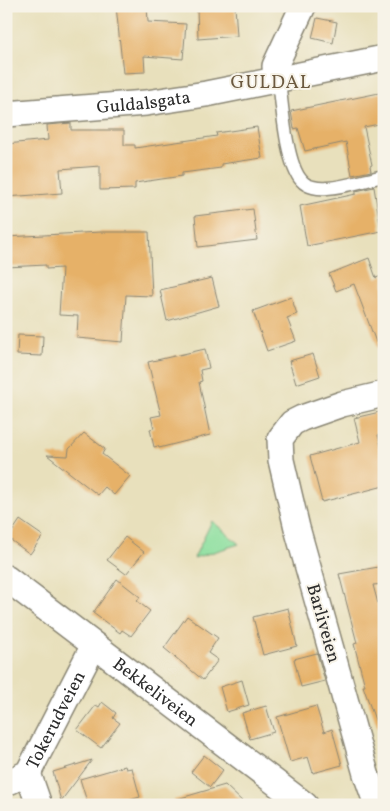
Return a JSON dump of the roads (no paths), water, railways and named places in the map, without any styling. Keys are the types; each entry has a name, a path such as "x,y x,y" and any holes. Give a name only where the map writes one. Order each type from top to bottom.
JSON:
{"street":[{"path":"277,80 275,66 303,6"},
{"name":"Guldalsgata","path":"6,114 146,103 206,94 384,58"},
{"name":"Barliveien","path":"377,805 366,774 297,528 281,460 280,440 292,423 302,418 342,404 384,394"},
{"name":"Bekkeliveien","path":"6,578 305,805"},
{"name":"Tokerudveien","path":"17,778 94,645"},
{"path":"17,778 40,805"}],"lane":[{"path":"277,80 286,136 296,174 303,182 313,187 326,189 384,176"}],"district":[{"name":"GULDAL","path":"271,81"}]}
